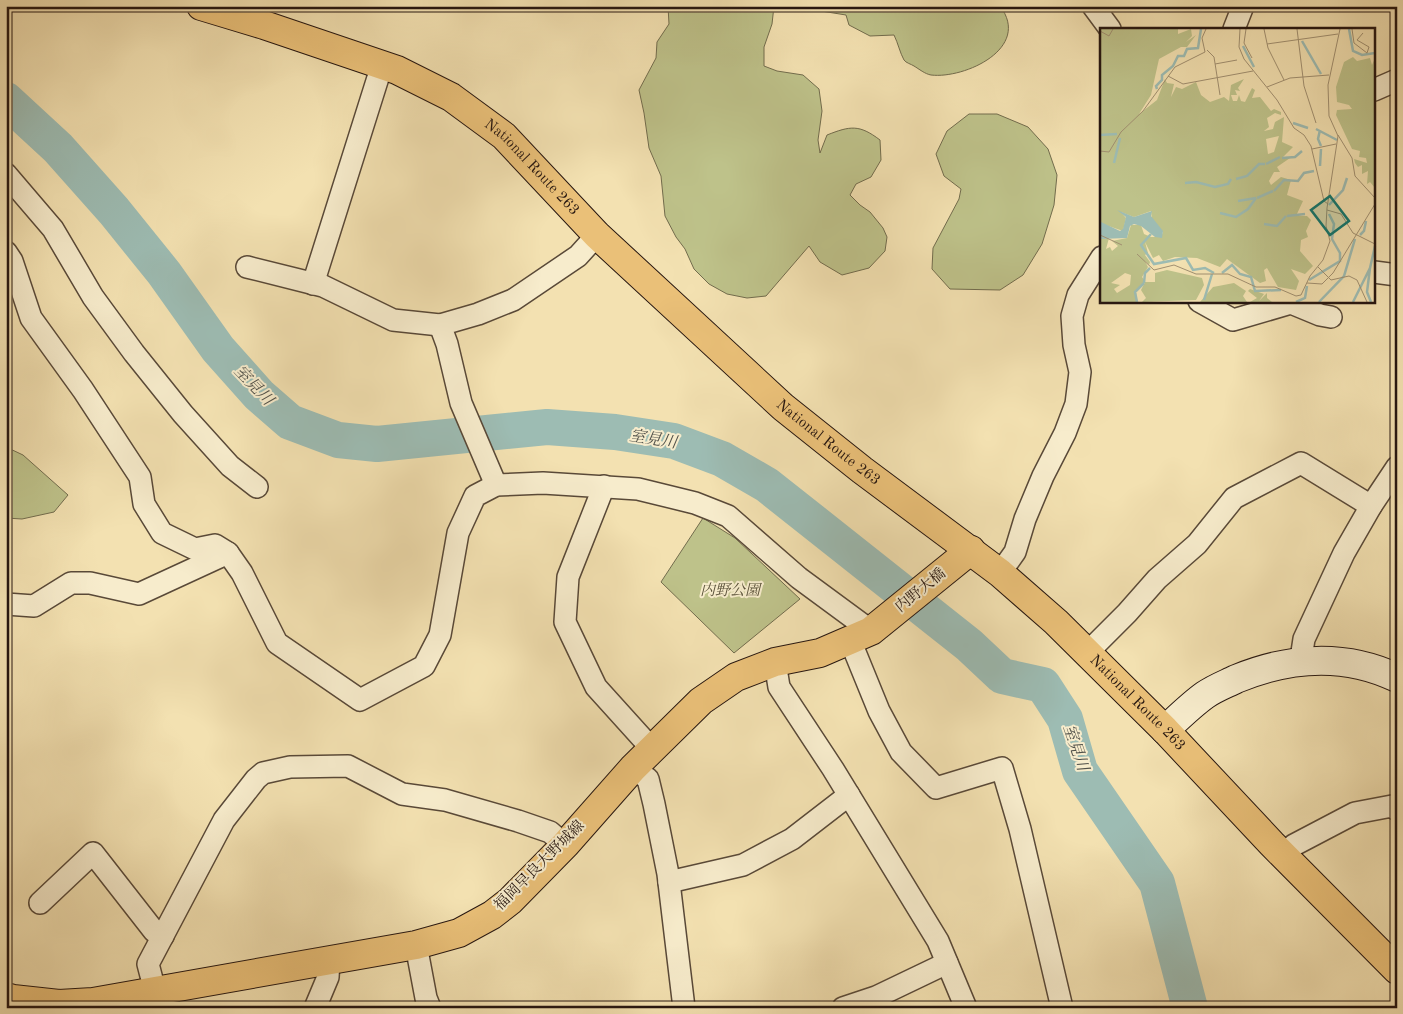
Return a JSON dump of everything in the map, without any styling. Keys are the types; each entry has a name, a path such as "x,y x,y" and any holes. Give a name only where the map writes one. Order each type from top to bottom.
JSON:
{"main road":[{"name":"National Route 263","path":"202,6 397,70 451,97 504,136 597,235 783,407 862,470 1000,572 1056,622 1165,730 1283,855 1397,970"},
{"name":"内野大橋","path":"861,636 971,550"},
{"name":"福岡早良大野城線","path":"6,997 40,1005 93,1002 416,945 459,933 492,915 510,901 565,845 643,759 701,701 736,677 775,662 820,653 861,636"},
{"path":"1165,730 1189,708 1213,690 1249,674 1276,666 1303,661 1348,662 1369,667 1397,678"}],"street":[{"path":"1093,6 1109,28"},
{"path":"1234,28 1243,6"},
{"path":"313,284 382,65"},
{"path":"1376,89 1397,80"},
{"path":"6,174 53,229 93,297 134,354 183,414 230,466 257,487"},
{"path":"248,267 323,286 393,320 440,325 478,314 513,300 547,275 578,256 597,235"},
{"path":"6,252 12,261 31,318 83,390 140,477 144,504 162,533 195,549 214,545 228,553 242,573 278,643 360,700 424,666 440,635 458,533 475,496 496,485 543,483 638,488 695,503 728,516 861,636 879,711 901,752 936,788 1002,768 1020,829 1062,1008"},
{"path":"1000,572 1015,552 1025,519 1042,476 1065,433 1076,404 1080,372 1074,345 1072,316 1078,295 1100,260"},
{"path":"1376,272 1397,275"},
{"path":"1201,302 1233,320 1291,303 1320,315 1331,317"},
{"path":"440,325 447,344 461,403 496,485"},
{"path":"1088,653 1157,579 1197,544 1234,498 1301,463 1371,506"},
{"path":"1303,661 1304,639 1344,553 1371,506 1397,467"},
{"path":"604,486 568,577 564,622 596,688 643,759 669,882 684,1008"},
{"path":"6,604 34,606 71,583 90,583 139,594 228,553"},
{"path":"775,662 779,687 849,795 938,941 966,1008"},
{"path":"155,991 148,964 224,820 256,778 263,773 290,767 348,766 402,794 444,800 518,821 550,832 565,845"},
{"path":"669,882 743,865 792,839 849,795"},
{"path":"1283,855 1294,845 1355,813 1392,806 1397,810"},
{"path":"40,903 93,853 154,931 163,936"},
{"path":"416,945 426,998 430,1008"},
{"path":"315,1008 328,977 329,961"},
{"path":"842,1008 876,997 947,963"}],"green space":[{"path":"668,6 774,6 772,24 764,47 764,66 777,71 803,75 819,89 822,111 818,140 820,153 827,135 848,128 866,131 880,140 881,160 871,177 856,184 850,195 870,212 883,228 887,237 885,251 869,268 842,275 820,262 809,246 766,296 747,298 727,294 709,284 694,269 685,249 665,216 661,176 649,148 639,90 656,58 657,42 669,24"},
{"path":"819,6 1000,6 1008,21 1008,35 1001,47 990,58 976,66 961,72 931,75 924,73 905,61 894,35 870,36 849,25 846,15 821,11"},
{"path":"969,114 997,114 1028,127 1048,149 1057,175 1054,205 1042,244 1023,275 1000,290 950,289 932,269 933,248 959,199 961,189 944,176 936,154 947,131"},
{"path":"6,447 23,455 68,495 54,512 22,519 6,518"},
{"name":"内野公園","path":"703,518 735,538 800,599 734,653 661,582"}],"waterway":[{"name":"室見川","path":"6,100 58,148 114,211 164,273 218,349 259,395 290,422 338,440 377,444 547,427 615,432 674,441 722,459 767,485 969,645 1002,676 1043,685 1065,719 1080,771 1157,883 1190,1008"}]}
